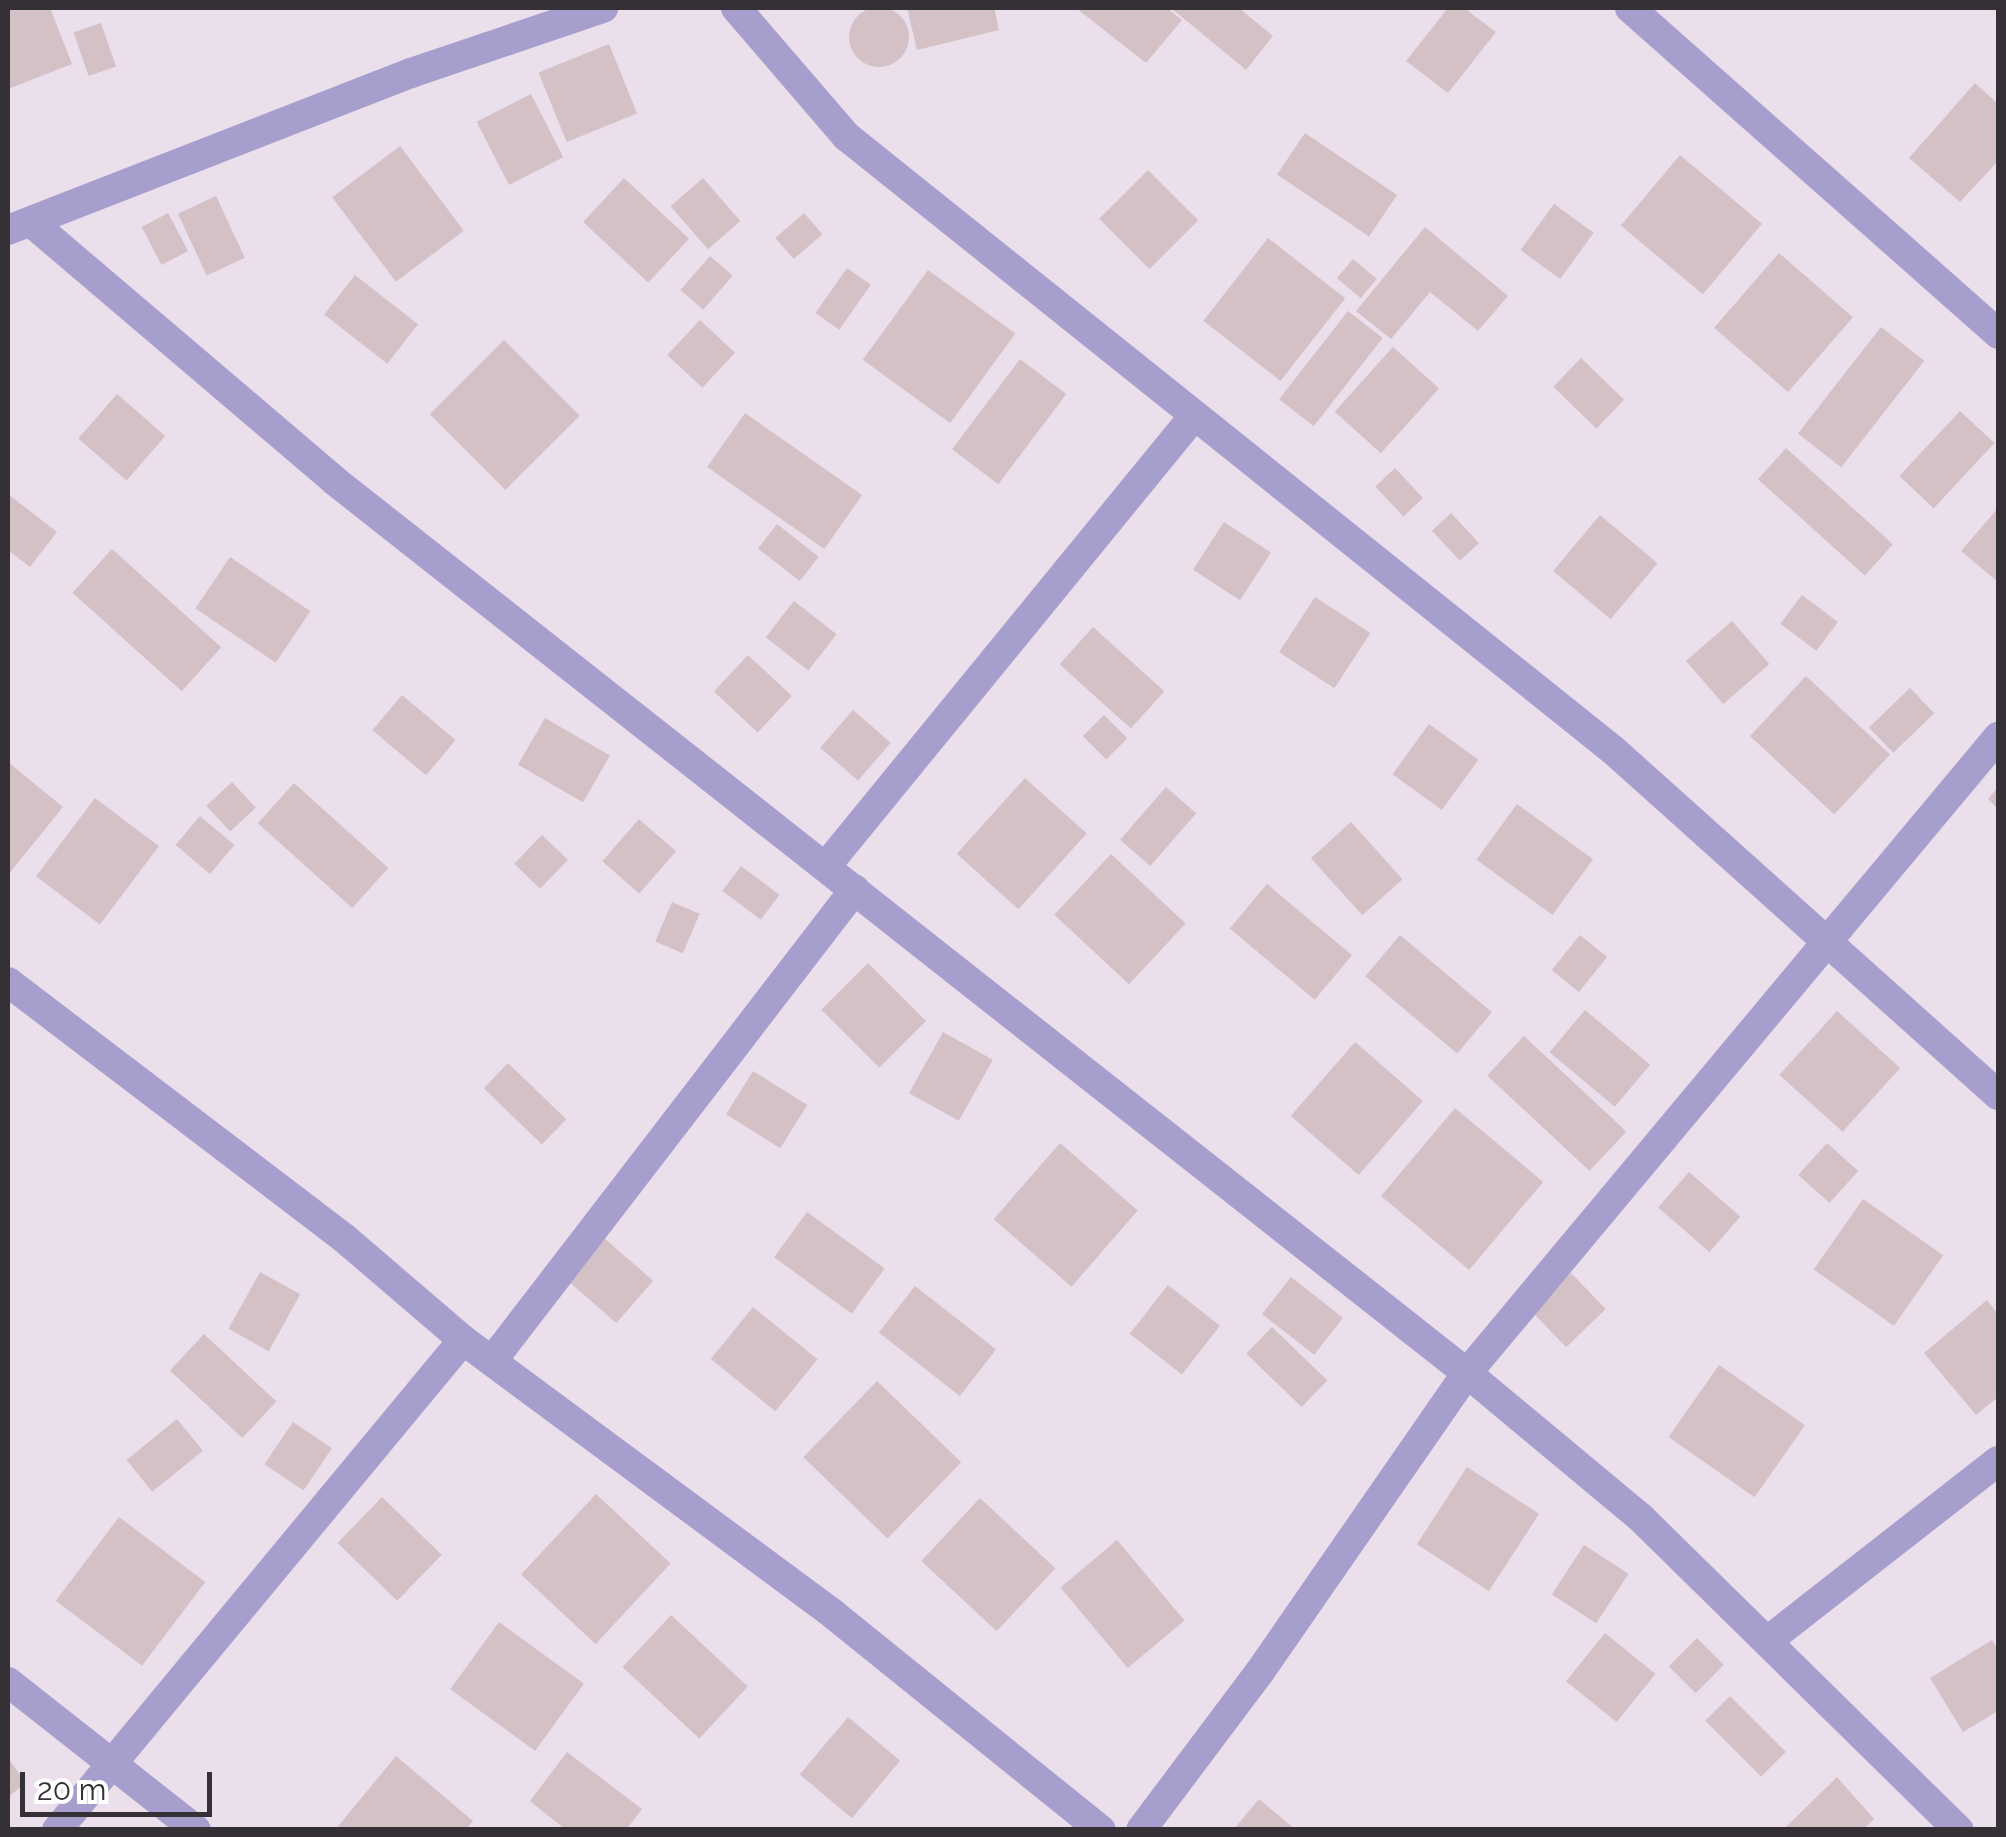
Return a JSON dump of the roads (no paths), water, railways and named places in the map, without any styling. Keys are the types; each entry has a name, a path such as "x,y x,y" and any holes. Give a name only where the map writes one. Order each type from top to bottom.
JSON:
{"street":[{"path":"603,8 411,73 19,226 334,481 827,865 1466,1373 1640,1518 1770,1640 1959,1830"},
{"path":"736,8 846,136 1612,750 1998,1095"},
{"path":"1630,8 1998,334"},
{"path":"827,865 1193,416"},
{"path":"1140,1830 1260,1673 1466,1373 1998,737"},
{"path":"492,1361 855,889"},
{"path":"8,982 344,1238 463,1340 833,1614 1101,1830"},
{"path":"56,1830 463,1340"},
{"path":"1770,1640 1998,1461"},
{"path":"8,1682 196,1830"}]}
